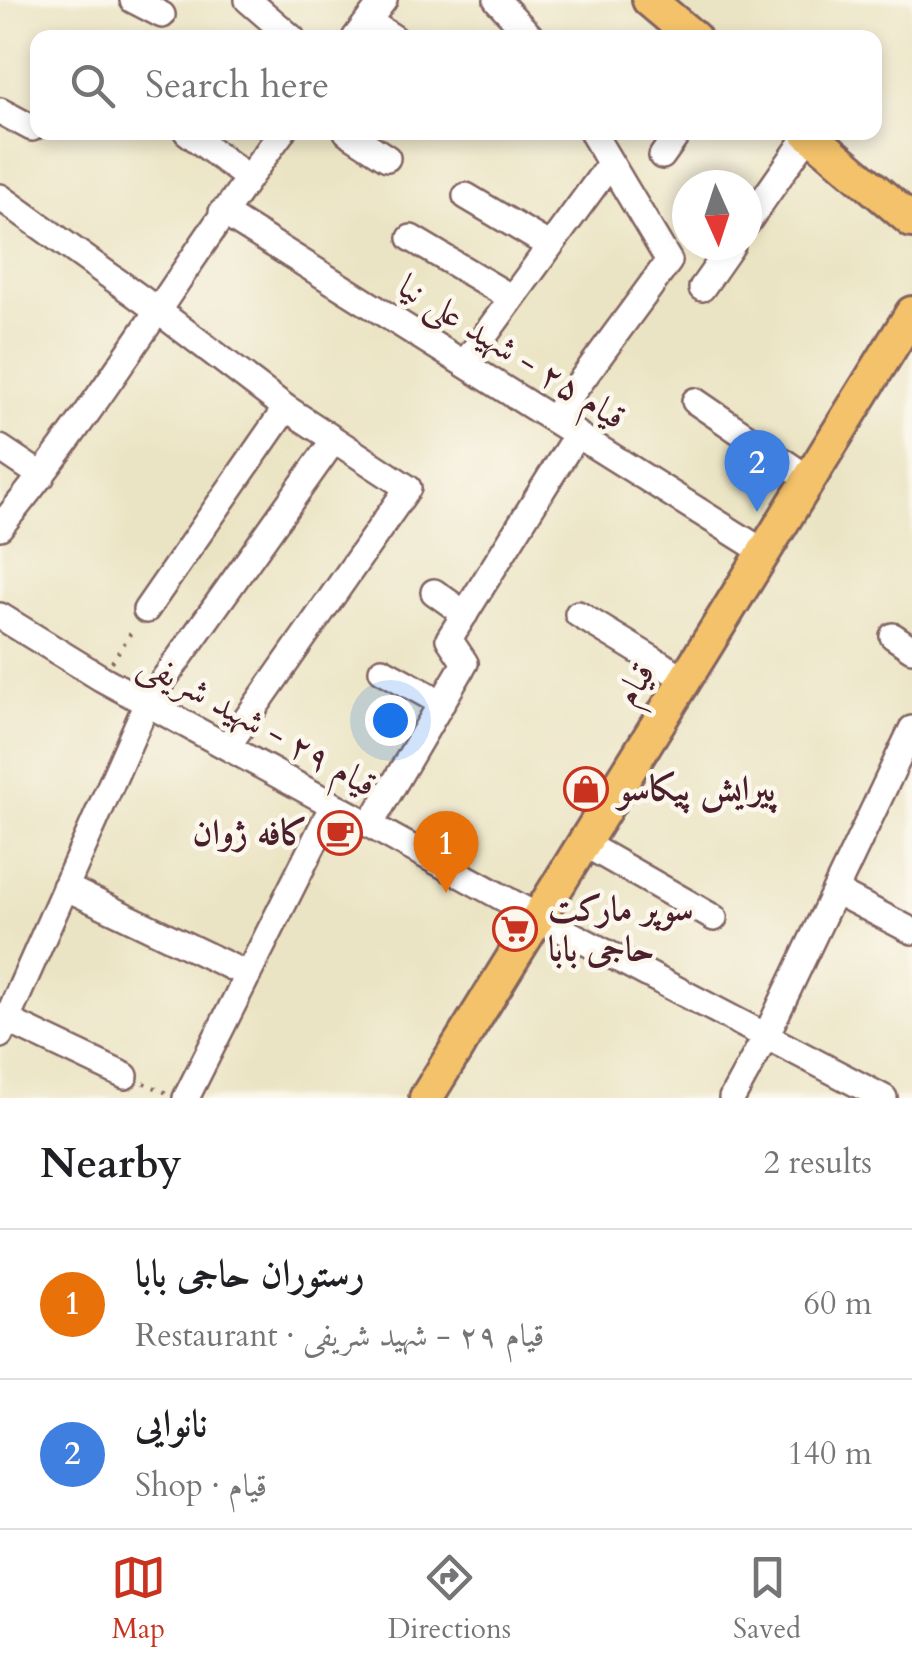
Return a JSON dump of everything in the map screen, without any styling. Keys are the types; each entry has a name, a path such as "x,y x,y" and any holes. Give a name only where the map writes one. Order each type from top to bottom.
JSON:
{"main road":[{"path":"649,0 685,30"},
{"path":"816,140 912,221"},
{"name":"قیام","path":"429,1097 809,480 902,343 912,313"}],"street":[{"path":"133,0 162,15"},
{"path":"248,0 283,30"},
{"path":"497,0 525,30"},
{"path":"0,111 30,127"},
{"path":"198,140 248,178"},
{"path":"0,528 42,476 222,212 276,140"},
{"path":"359,140 387,158"},
{"path":"553,419 668,260 596,140"},
{"path":"662,156 674,140"},
{"path":"762,201 803,140"},
{"path":"464,364 610,164"},
{"path":"466,196 550,246"},
{"path":"0,197 286,408 408,488 227,747"},
{"name":"قیام ۲۵ - شهید علی نیا","path":"222,212 764,552"},
{"path":"411,238 512,298"},
{"path":"702,288 722,260"},
{"path":"695,401 809,480"},
{"path":"146,610 286,408"},
{"path":"370,826 465,663 449,639 576,434"},
{"path":"125,1076 3,1027 147,703 334,440"},
{"path":"0,448 42,476"},
{"path":"434,592 464,614"},
{"path":"578,614 685,679"},
{"name":"قیام ۲۹ - شهید شریفی","path":"0,616 101,678 370,826 884,1098"},
{"path":"382,670 442,702"},
{"path":"732,1098 837,892 912,729"},
{"path":"183,1098 333,805"},
{"path":"584,843 714,918"},
{"path":"66,888 248,975"},
{"path":"837,892 912,931"}],"path":[{"path":"101,678 146,610"},
{"path":"125,1076 183,1098"}],"place":[{"name":"نانوایی","path":"757,512"},
{"name":"پیرایش پیکاسو","path":"586,789"},
{"name":"کافه ژوان","path":"340,833"},
{"name":"رستوران حاجی بابا","path":"446,893"},
{"name":"سوپر مارکت حاجی بابا","path":"515,929"}]}
